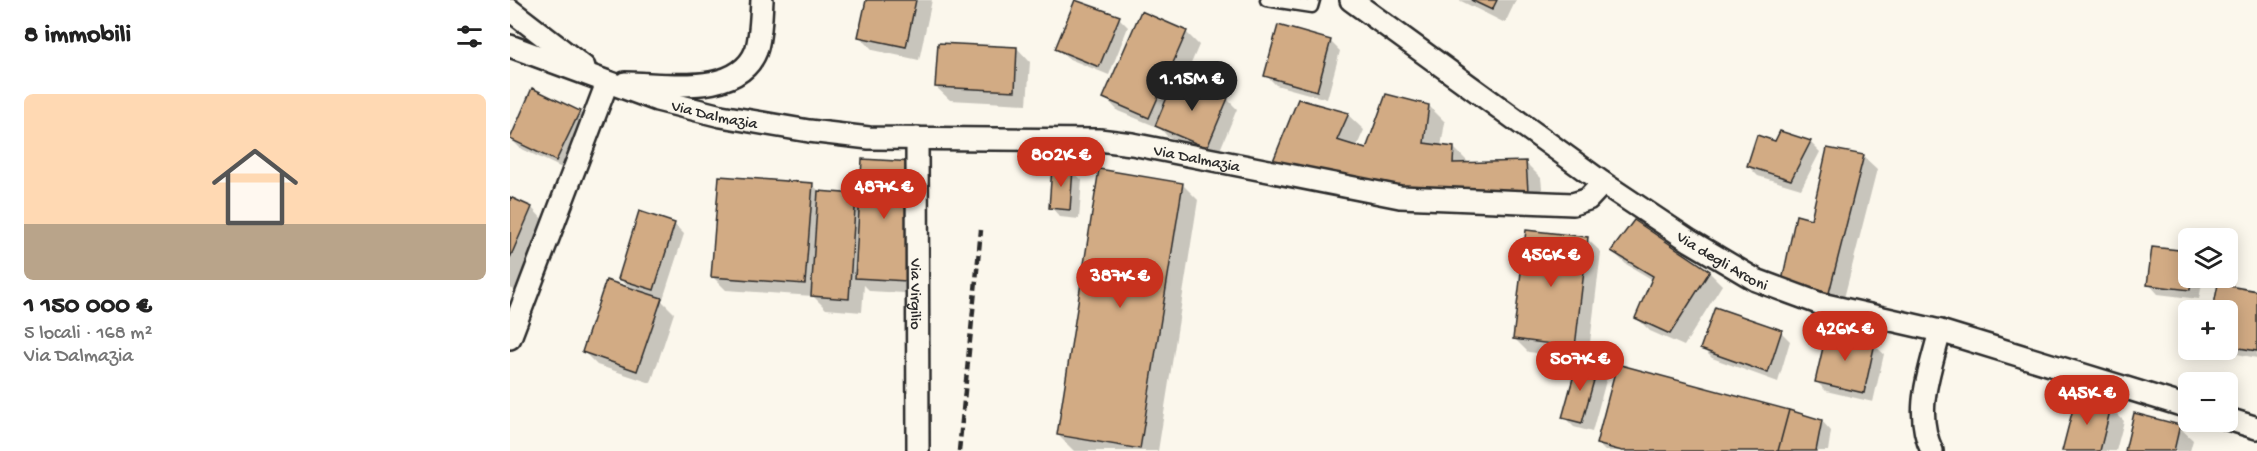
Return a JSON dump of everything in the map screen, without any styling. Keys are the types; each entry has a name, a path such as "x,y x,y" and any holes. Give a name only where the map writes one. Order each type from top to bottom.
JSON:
{"street":[{"path":"510,10 607,83 707,83 736,76 751,62 757,48 762,0"},
{"name":"Via degli Arconi","path":"1351,0 1603,183 1690,241 1765,284 1821,304 1940,331 2178,404"},
{"name":"Via Dalmazia","path":"510,46 657,100 721,116 859,137 1069,139 1132,144 1400,197 1573,204 1588,199 1603,183"},
{"path":"510,338 607,83"},
{"name":"Via Virgilio","path":"917,138 918,451"},
{"path":"1924,445 1923,399 1940,331"},
{"path":"2238,422 2257,428"}],"lane":[{"path":"1266,0 1312,8 1314,0"}],"building":[{"path":"866,0 916,0 906,47 858,37"},
{"path":"1075,0 1120,16 1099,67 1055,49"},
{"path":"1471,0 1497,0 1492,10"},
{"path":"1141,11 1187,31 1149,118 1103,98"},
{"path":"1278,25 1331,40 1317,91 1264,76"},
{"path":"938,43 1017,47 1015,91 935,87"},
{"path":"1176,76 1228,98 1207,148 1155,126"},
{"path":"532,88 580,111 556,161 510,139"},
{"path":"1386,94 1429,105 1424,143 1454,147 1453,163 1526,161 1528,191 1400,187 1273,161 1298,99 1349,113 1337,140 1366,149"},
{"path":"1780,131 1811,141 1791,180 1747,166 1757,135 1775,141"},
{"path":"1827,148 1864,155 1829,293 1782,281 1796,215 1811,219"},
{"path":"862,159 914,162 907,281 855,278"},
{"path":"1052,167 1073,169 1070,210 1049,208"},
{"path":"1099,169 1183,183 1140,449 1057,435"},
{"path":"719,176 813,183 805,284 711,277"},
{"path":"818,191 856,194 849,299 811,296"},
{"path":"510,197 532,207 510,258"},
{"path":"639,211 675,223 654,290 618,279"},
{"path":"1634,220 1710,271 1670,334 1635,318 1653,276 1611,251"},
{"path":"1526,230 1588,237 1575,347 1513,339"},
{"path":"2152,247 2178,250 2178,288 2190,288 2190,290 2147,285"},
{"path":"606,280 662,298 637,371 582,352"},
{"path":"2217,288 2238,288 2257,291 2257,351 2238,348 2238,300 2215,300"},
{"path":"1715,307 1782,330 1768,373 1700,349"},
{"path":"1827,330 1875,343 1864,393 1815,382"},
{"path":"1578,360 1598,366 1582,423 1562,418"},
{"path":"1617,364 1789,410 1778,451 1622,451 1596,444"},
{"path":"2076,397 2111,407 2100,451 2062,451"},
{"path":"1789,410 1822,420 1816,451 1778,451"},
{"path":"2134,413 2178,424 2174,451 2125,451"}],"railway":[{"path":"959,451 981,230"}]}
